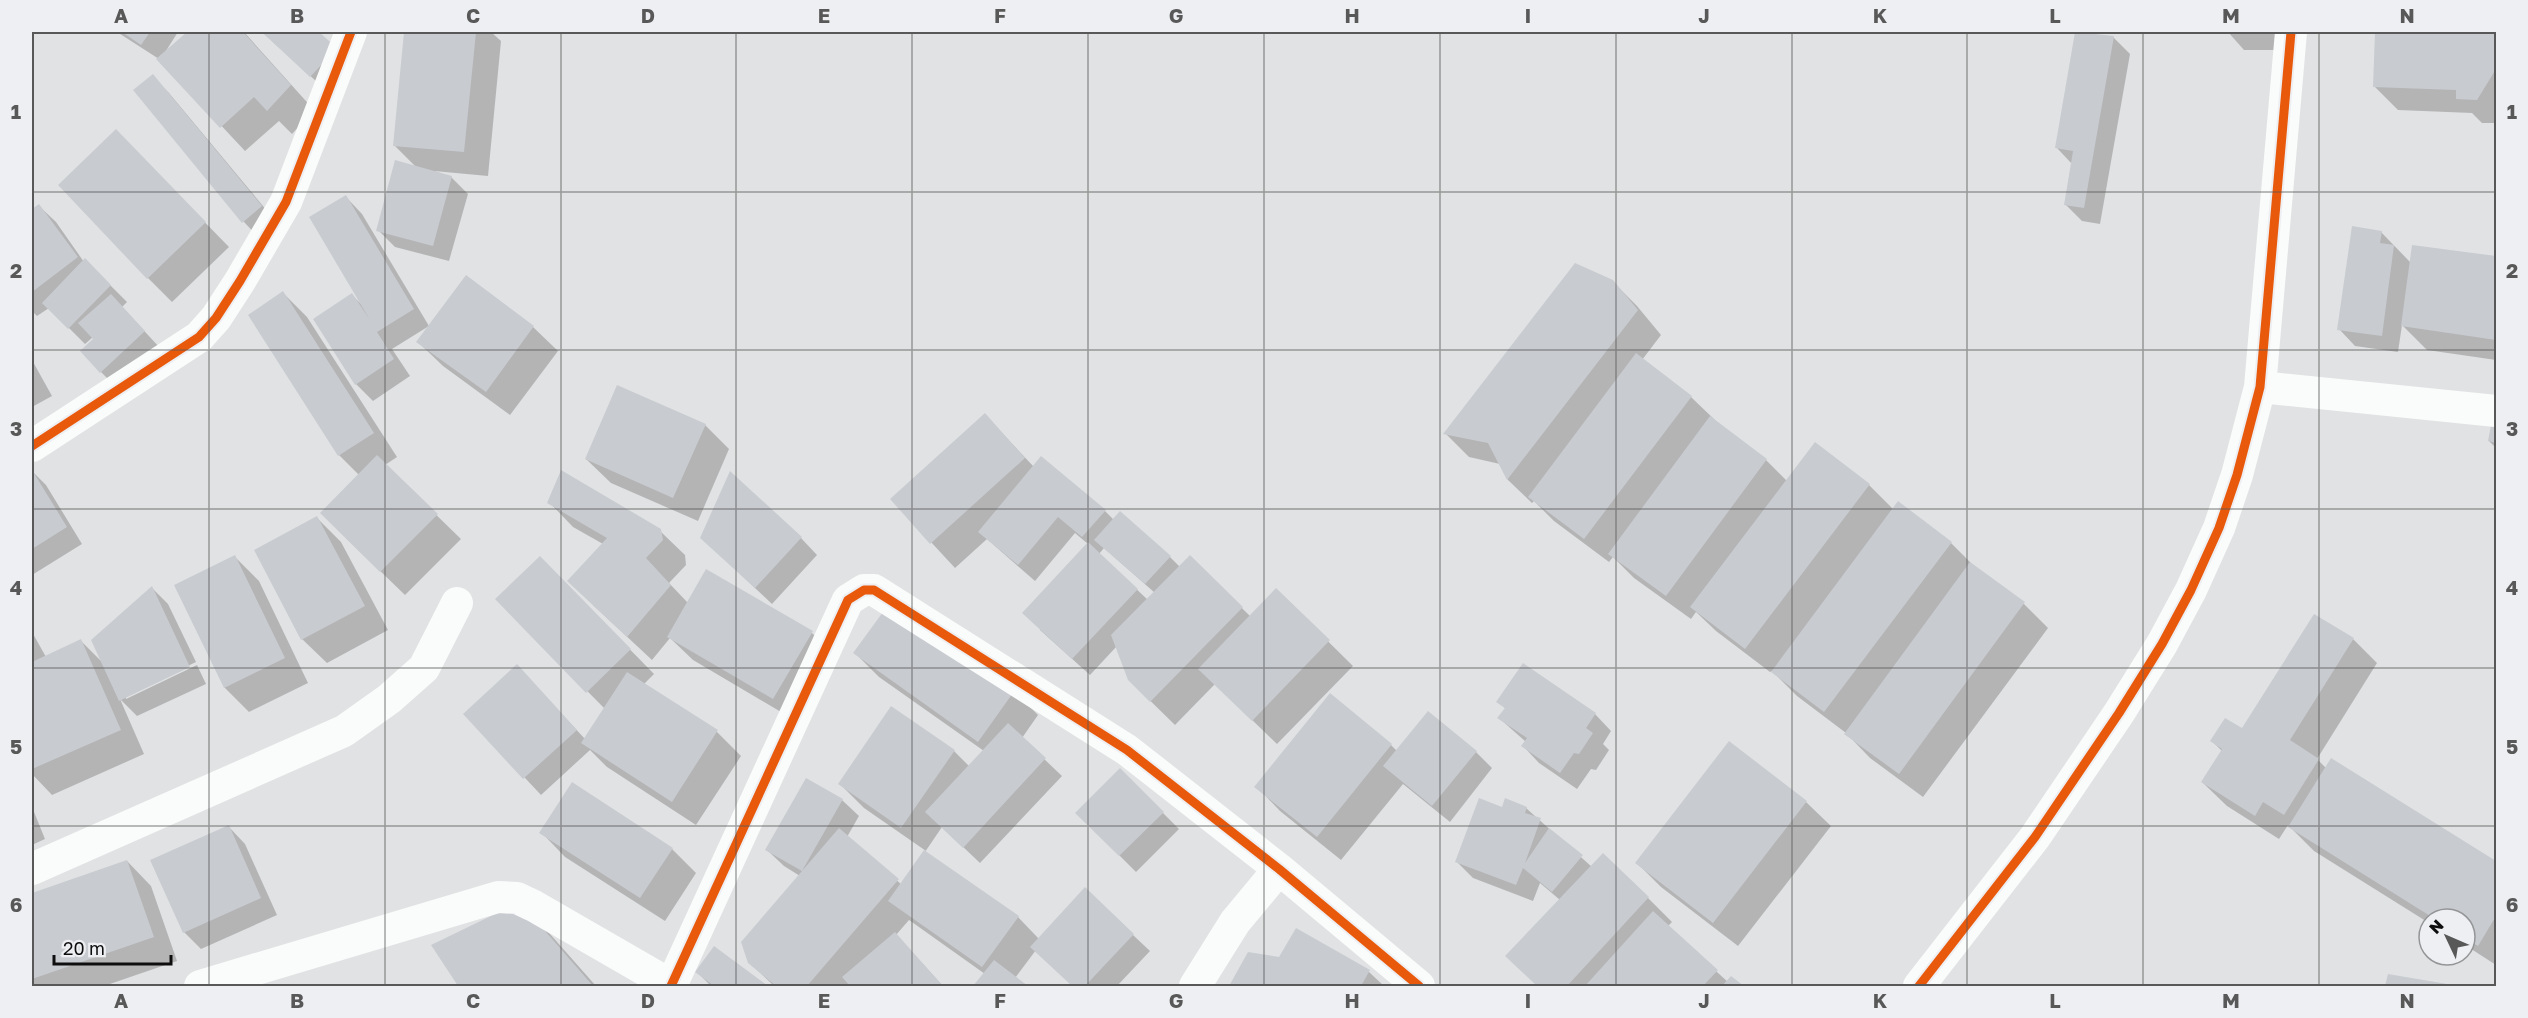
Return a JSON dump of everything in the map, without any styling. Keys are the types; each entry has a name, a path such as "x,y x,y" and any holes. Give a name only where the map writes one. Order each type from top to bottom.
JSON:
{"street":[{"path":"32,446 199,337 216,318 286,202 351,32"},
{"path":"1919,987 2035,837 2119,713 2162,644 2191,590 2219,528 2237,475 2260,387 2291,32"},
{"path":"2260,387 2496,411"},
{"path":"200,987 498,897 517,898 534,906 671,986 848,600 864,590 874,590 1127,750 1279,869 1419,987"},
{"path":"32,869 344,731 389,699 423,668 457,603"},
{"path":"1195,987 1234,922 1279,869"}],"building":[{"path":"122,32 150,32 141,45"},
{"path":"187,32 243,32 291,85 267,111 254,97 220,128 156,59"},
{"path":"266,32 319,32 337,48 310,77 264,34"},
{"path":"404,32 476,32 464,152 393,146"},
{"path":"2075,32 2114,36 2084,208 2064,205 2073,151 2055,148"},
{"path":"2375,32 2496,32 2496,69 2477,100 2456,99 2456,90 2373,87"},
{"path":"153,74 262,206 242,223 133,90"},
{"path":"116,129 206,222 147,279 58,185"},
{"path":"395,160 452,176 433,246 376,231"},
{"path":"346,195 414,309 377,332 394,359 355,385 313,319 352,293 370,320 309,217"},
{"path":"39,204 78,257 32,292 32,209"},
{"path":"2352,226 2382,231 2380,243 2394,245 2382,336 2337,330"},
{"path":"2412,245 2496,256 2496,340 2401,326"},
{"path":"85,258 111,285 68,329 42,303"},
{"path":"1575,263 1613,280 1638,310 1507,480 1488,443 1443,434"},
{"path":"466,275 534,326 486,392 416,342"},
{"path":"283,291 374,433 338,456 248,315"},
{"path":"111,294 145,331 100,373 80,351 93,339 78,323"},
{"path":"1636,353 1692,396 1584,539 1528,497"},
{"path":"617,385 706,424 673,498 585,459"},
{"path":"985,413 1025,458 930,544 890,499"},
{"path":"1710,416 1767,459 1666,596 1608,554"},
{"path":"2492,420 2496,421 2496,443 2488,441"},
{"path":"1815,442 1870,484 1745,649 1690,607"},
{"path":"377,455 438,514 380,572 320,513"},
{"path":"1041,456 1106,510 1082,537 1058,517 1018,565 978,532"},
{"path":"32,470 67,527 32,549"},
{"path":"561,470 661,529 663,540 646,558 671,585 627,637 567,581 607,538 547,503"},
{"path":"730,471 802,537 755,588 700,538"},
{"path":"1898,501 1952,542 1824,712 1771,672"},
{"path":"1120,511 1171,556 1145,584 1094,540"},
{"path":"317,516 365,606 301,640 254,550"},
{"path":"1088,542 1138,589 1072,659 1022,613"},
{"path":"235,555 285,658 224,688 174,585"},
{"path":"1190,555 1243,607 1150,702 1128,680 1111,635"},
{"path":"540,556 631,649 586,693 495,599"},
{"path":"1970,562 2025,602 1899,774 1844,734"},
{"path":"706,569 813,631 773,699 667,637"},
{"path":"152,586 190,667 119,701 91,640"},
{"path":"1276,588 1330,640 1252,721 1198,669"},
{"path":"891,601 1015,690 978,742 853,653"},
{"path":"2314,614 2354,638 2290,740 2319,759 2284,815 2263,802 2255,816 2201,782 2222,749 2210,741 2225,718 2242,728"},
{"path":"81,639 121,730 32,769 32,662"},
{"path":"1523,663 1596,713 1586,728 1593,733 1579,754 1574,753 1560,773 1521,746 1527,738 1497,718 1505,708 1496,702"},
{"path":"517,664 577,730 523,779 463,714"},
{"path":"627,672 718,730 672,802 581,743"},
{"path":"1330,693 1392,744 1317,837 1254,787"},
{"path":"891,706 955,750 901,828 838,784"},
{"path":"1428,711 1477,751 1432,806 1383,766"},
{"path":"1008,723 1046,758 963,848 925,812"},
{"path":"1729,741 1807,801 1713,923 1635,863"},
{"path":"2331,758 2496,861 2496,916 2478,946 2477,907 2417,908 2288,827"},
{"path":"1120,768 1164,812 1119,856 1075,813"},
{"path":"806,778 843,799 802,871 765,850"},
{"path":"572,782 673,848 640,898 539,833"},
{"path":"1479,798 1502,807 1505,798 1527,807 1525,813 1541,818 1525,863 1549,828 1583,855 1552,892 1523,868 1516,885 1455,862"},
{"path":"229,825 261,898 183,933 150,860"},
{"path":"839,828 899,879 807,986 776,986 748,963 741,942"},
{"path":"924,850 1019,916 982,967 888,901"},
{"path":"1603,853 1649,897 1567,986 1537,986 1505,956"},
{"path":"127,860 154,937 32,979 32,893"},
{"path":"1085,887 1134,934 1085,986 1072,986 1030,947"},
{"path":"520,902 593,986 458,986 431,945"},
{"path":"1653,911 1718,970 1703,986 1585,986"},
{"path":"1296,928 1370,970 1361,986 1229,986 1248,952 1279,957"},
{"path":"895,932 943,986 850,986 842,977"},
{"path":"714,946 768,986 714,986 695,972"},
{"path":"994,960 1028,986 973,986"},
{"path":"2388,974 2447,984 2447,986 2385,986"},
{"path":"1731,976 1744,986 1722,986"}],"cycle path":[{"path":"32,446 199,337 216,318 286,202 351,32"},
{"path":"1919,986 2035,837 2119,713 2162,644 2191,590 2219,528 2237,475 2260,387 2291,32"},
{"path":"671,986 848,600 864,590 874,590 1127,750 1279,869 1419,986"}]}
